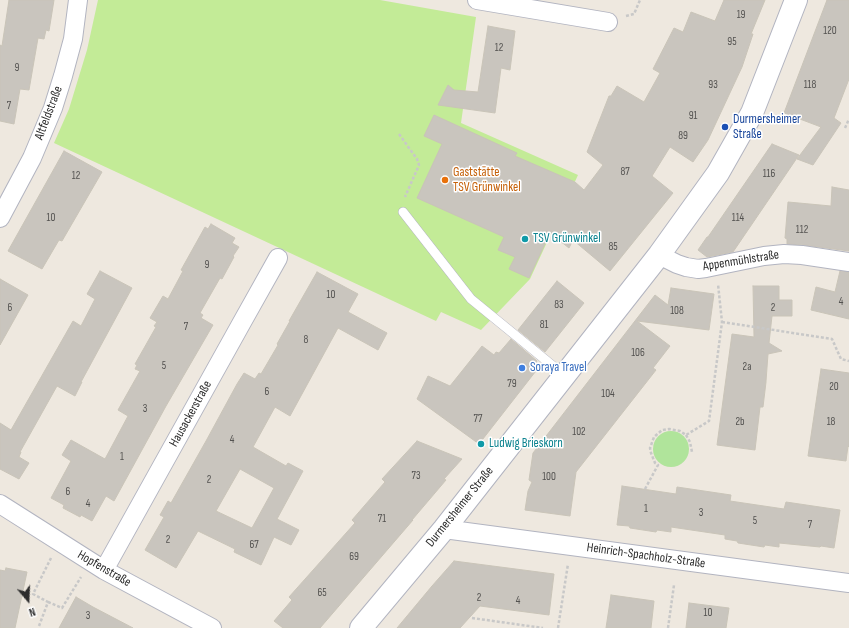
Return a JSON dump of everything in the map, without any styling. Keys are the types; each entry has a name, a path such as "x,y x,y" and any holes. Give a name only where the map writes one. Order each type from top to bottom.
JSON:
{"street":[{"name":"Altfeldstraße","path":"0,218 32,158 53,108 72,39 78,0"},
{"path":"477,0 608,22"},
{"name":"Durmersheimer Straße","path":"361,628 444,529 659,255 718,173 752,113 796,0"},
{"name":"Appenmühlstraße","path":"659,255 677,264 698,269 764,256 784,254 802,255 849,262"},
{"name":"Hausackerstraße","path":"97,565 241,324 278,258"},
{"name":"Hopfenstraße","path":"0,504 97,565 212,628"},
{"name":"Heinrich-Spachholz-Straße","path":"444,529 849,583"}],"lane":[{"path":"403,212 471,299 564,375"}],"path":[{"path":"845,128 849,119"},
{"path":"399,134 419,165 405,197 403,212"},
{"path":"686,435 709,421 722,322 716,266"},
{"path":"722,322 832,339 841,359 849,361"},
{"path":"645,489 658,465 655,463 650,448 654,438 662,430 669,429 680,431 686,435 690,442 692,452"},
{"path":"60,542 33,594 62,608 97,565"},
{"path":"558,628 570,546"},
{"path":"668,628 674,585"},
{"path":"39,626 48,602"},
{"path":"472,618 543,628"}],"green space":[{"path":"98,0 380,0 476,17 461,123 578,175 530,279 481,330 441,312 436,321 54,143 69,109 87,50"},
{"path":"675,431 684,436 688,442 688,456 684,462 675,467 667,467 658,462 654,456 653,445 658,436 664,432"}],"building":[{"path":"9,0 54,0 49,31 46,30 44,39 38,38 29,90 20,89 14,124 0,121 0,45 2,46"},
{"path":"724,0 765,0 751,34 753,34 742,67 708,140 693,162 670,147 652,176 673,193 610,271 573,240 569,248 550,233 529,278 509,269 515,257 498,250 504,237 417,198 442,144 424,136 434,115 517,153 515,156 575,182 584,190 603,165 587,152 609,96 611,96 617,86 644,102 660,73 653,69 674,28 683,32 691,12 715,21"},
{"path":"827,0 849,0 849,79 834,118 841,123 813,165 797,159 821,127 784,113"},
{"path":"488,26 515,31 510,70 501,68 495,113 438,105 448,85 454,90 478,92"},
{"path":"772,144 799,155 733,252 707,257 698,250"},
{"path":"64,151 102,172 62,241 59,240 42,269 8,251"},
{"path":"832,187 849,190 849,251 787,244 787,239 785,238 788,202 831,206"},
{"path":"211,224 235,238 232,243 239,247 222,279 220,278 200,313 203,315 201,318 213,325 166,406 114,501 106,496 92,521 81,515 80,517 63,508 64,505 51,498 71,461 62,455 71,440 105,459 128,416 118,410 140,371 135,369 137,365 135,364 156,327 154,326 157,322 150,318 163,296 168,299 183,271 181,270 205,227 208,229"},
{"path":"100,271 132,288 81,382 75,396 57,386 20,452 19,457 29,463 19,479 0,469 0,423 11,430 73,321 81,326 95,299 87,294"},
{"path":"840,271 849,272 849,319 811,310 816,287 835,292"},
{"path":"317,272 358,294 348,312 387,333 378,350 338,328 290,416 275,407 253,447 286,466 288,463 303,471 277,519 299,530 291,545 274,537 261,565 234,552 235,549 198,531 176,568 145,550 164,517 160,515 168,501 171,503 244,373 255,379 259,373 261,374 278,345 277,344","holes":["240,469 274,488 252,528 216,511"]},
{"path":"0,279 28,295 0,345"},
{"path":"557,281 584,303 545,352 518,330"},
{"path":"753,286 779,286 779,300 792,300 792,316 772,316 769,343 782,351 768,354 763,407 760,407 755,450 717,445 732,334 754,337"},
{"path":"671,288 714,294 709,330 637,321 670,346 653,368 656,370 576,472 570,516 525,510 528,491 532,482 529,480 533,453 655,295 668,305"},
{"path":"511,339 537,361 535,364 539,367 479,444 417,399 428,376 450,386 482,346 494,355 496,352 499,353"},
{"path":"821,369 849,373 849,447 848,446 846,461 808,456"},
{"path":"417,441 462,459 444,479 446,480 413,520 320,628 283,628 274,621 292,600 289,597 355,523 352,520 385,482 382,479"},
{"path":"622,486 676,494 677,487 731,495 730,501 784,509 786,502 840,510 834,548 779,543 779,547 765,545 764,547 738,543 737,541 725,539 725,535 671,527 671,532 657,530 656,532 617,525"},
{"path":"454,561 554,574 549,615 480,606 460,628 397,628"},
{"path":"6,568 27,572 15,628 0,628 0,570 5,571"},
{"path":"611,595 654,601 651,628 606,628"},
{"path":"76,597 93,607 133,628 59,628"},
{"path":"689,603 729,608 726,628 686,628"}],"place":[{"name":"Durmersheimer Straße","path":"725,127"},
{"name":"Gaststätte TSV Grünwinkel","path":"445,180"},
{"name":"TSV Grünwinkel","path":"525,239"},
{"name":"Soraya Travel","path":"522,368"},
{"name":"Ludwig Brieskorn","path":"481,444"}]}
